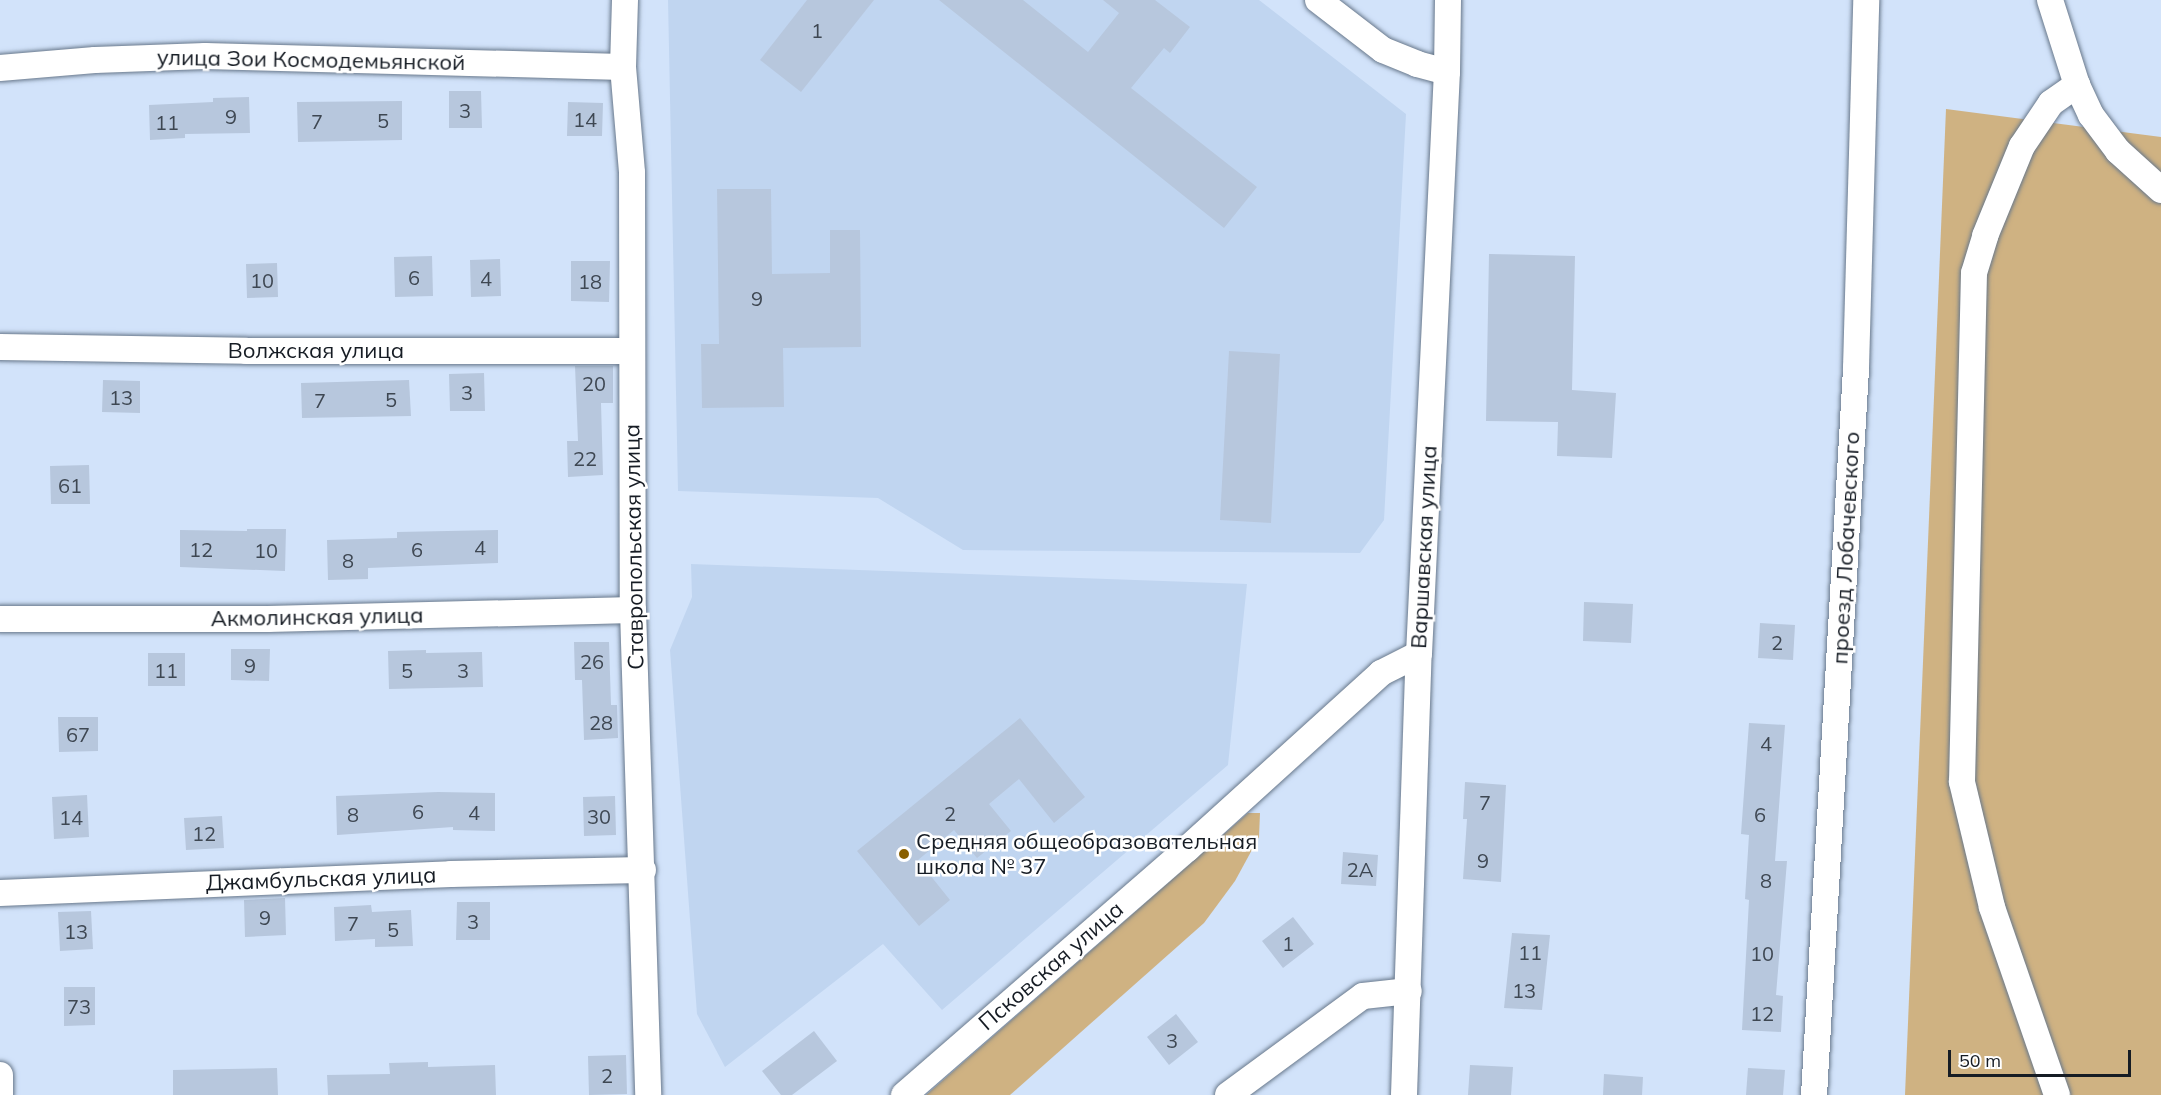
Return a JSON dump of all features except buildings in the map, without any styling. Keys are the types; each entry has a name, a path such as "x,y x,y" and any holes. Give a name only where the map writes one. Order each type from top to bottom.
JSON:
{"street":[{"name":"Ставропольская улица","path":"625,0 623,67 632,173 633,610 643,870 648,1095"},
{"path":"1318,0 1383,50 1417,64 1447,72"},
{"name":"Варшавская улица","path":"1404,1095 1419,654 1447,72 1448,0"},
{"name":"проезд Лобачевского","path":"1814,1095 1856,368 1866,0"},
{"path":"2050,0 2077,85 2091,115 2118,151 2161,190"},
{"name":"улица Зои Космодемьянской","path":"0,68 95,60 205,56 623,67"},
{"path":"2057,1095 1992,907 1962,782 1974,273 1985,236 2022,146 2051,103 2077,85"},
{"name":"Волжская улица","path":"0,347 246,351 632,351"},
{"name":"Акмолинская улица","path":"0,619 268,619 633,610"},
{"name":"Псковская улица","path":"904,1095 1187,849 1381,673 1419,654"},
{"name":"Джамбульская улица","path":"0,893 451,874 643,870"},
{"path":"1228,1095 1363,996 1409,991"},
{"path":"0,1075 0,1095"}],"shaded area":[{"path":"668,0 1259,0 1406,114 1384,520 1360,553 963,550 878,498 678,491"},
{"path":"1946,109 2161,137 2161,1095 1905,1095"},
{"name":"Средняя общеобразовательная школа № 37","path":"691,564 1247,584 1228,765 942,1010 883,944 725,1067 697,1014 670,650 692,597"},
{"path":"1248,813 1260,813 1259,837 1235,881 1204,923 1010,1095 926,1095"}],"place":[{"name":"Средняя общеобразовательная школа № 37","path":"904,854"}]}
